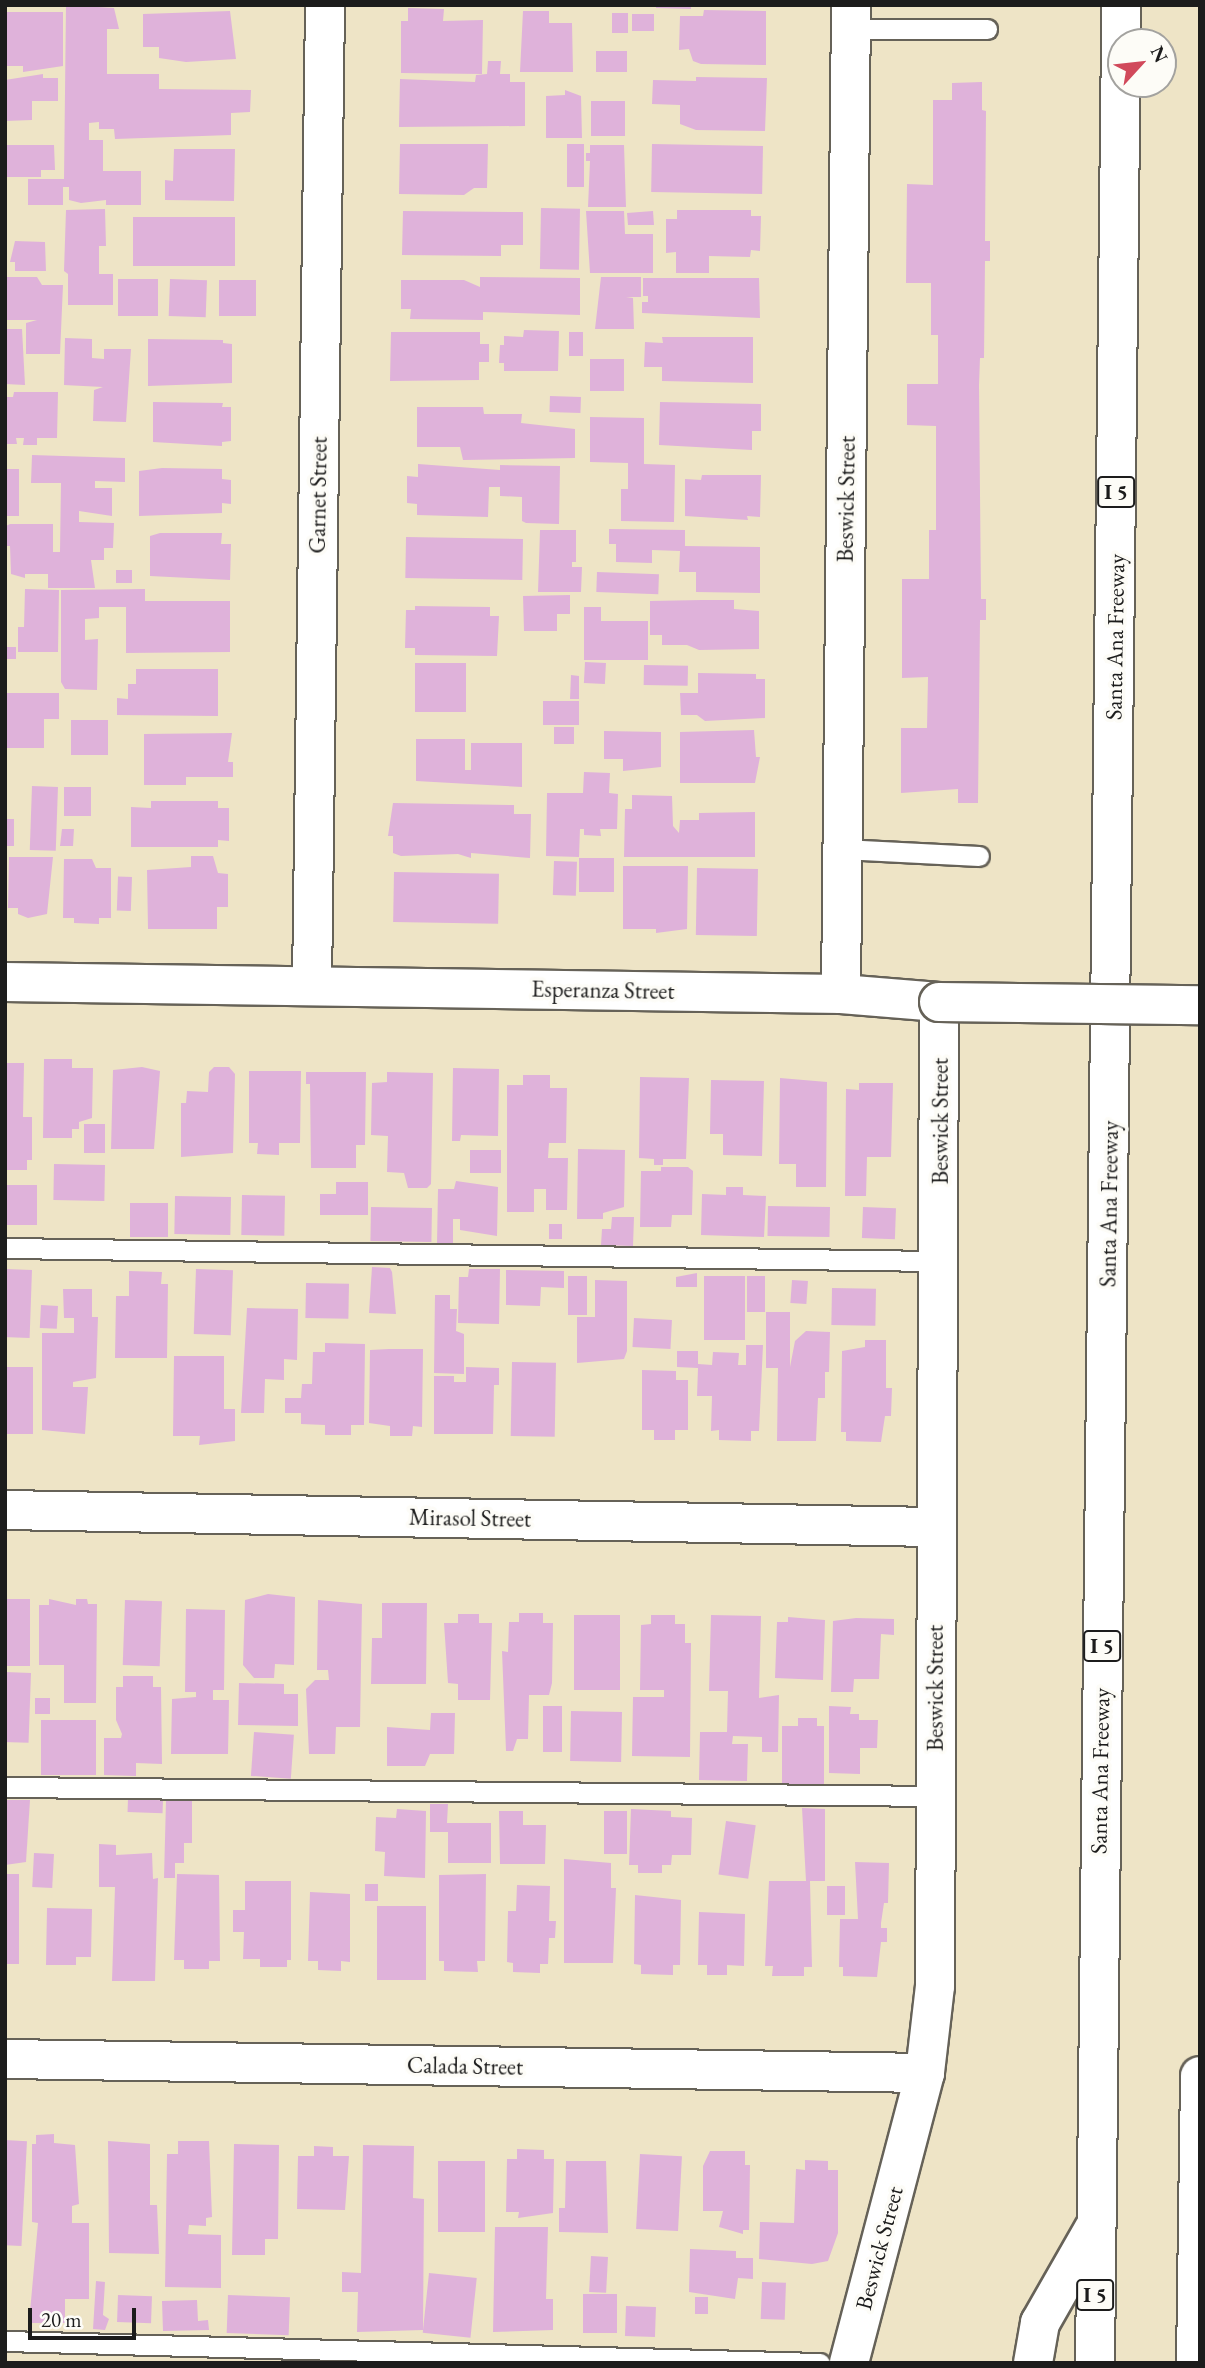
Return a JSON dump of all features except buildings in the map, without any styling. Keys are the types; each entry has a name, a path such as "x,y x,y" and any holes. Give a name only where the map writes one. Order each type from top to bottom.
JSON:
{"main road":[{"name":"Garnet Street","path":"312,985 325,5"},
{"name":"Santa Ana Freeway","path":"1121,5 1121,28"},
{"name":"Beswick Street","path":"841,994 851,17"},
{"name":"Santa Ana Freeway","path":"1095,2363 1094,2228 1120,98"},
{"name":"Esperanza Street","path":"5,982 841,994 939,1002 1200,1004"},
{"name":"Beswick Street","path":"849,2363 925,2073 935,1986 939,1002"},
{"name":"Mirasol Street","path":"5,1510 935,1527"},
{"name":"Calada Street","path":"5,2059 925,2073"},
{"path":"1196,2363 1200,2076"},
{"path":"1032,2363 1040,2323 1094,2228"}],"lane":[{"path":"851,17 988,29"},
{"path":"842,849 979,856"},
{"path":"5,1248 939,1261"},
{"path":"5,1787 935,1796"},
{"path":"5,2341 820,2363"}]}
